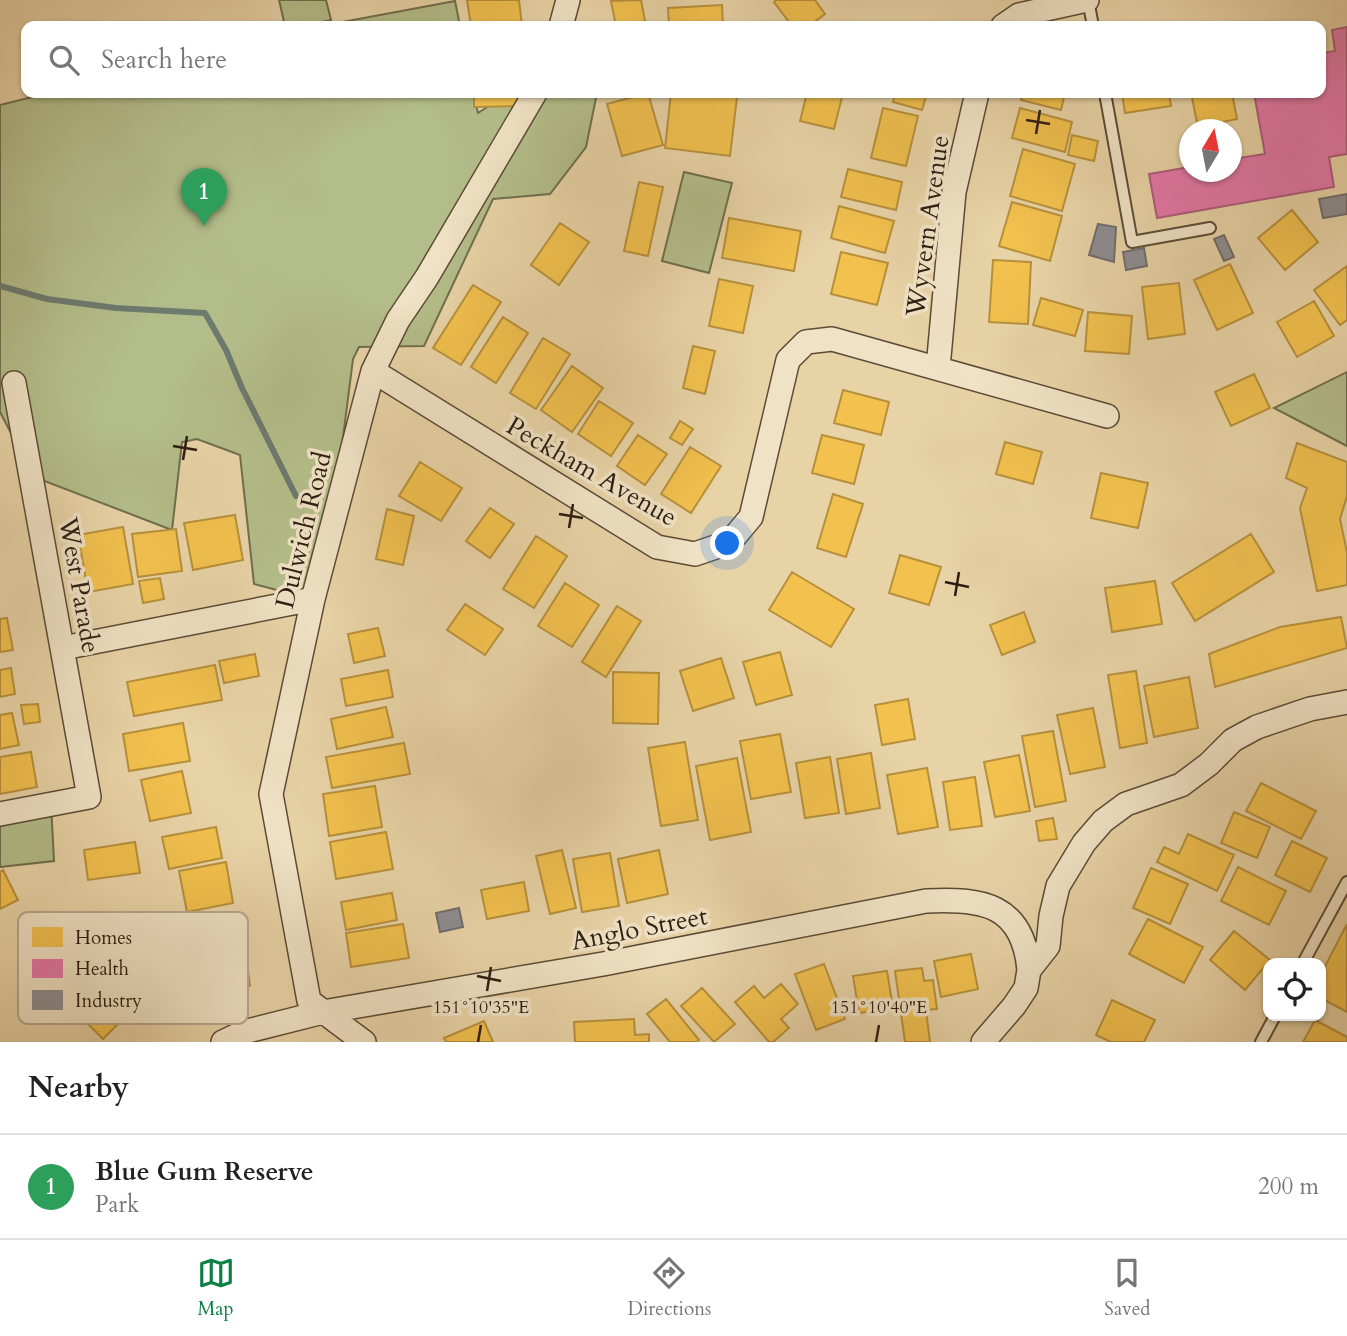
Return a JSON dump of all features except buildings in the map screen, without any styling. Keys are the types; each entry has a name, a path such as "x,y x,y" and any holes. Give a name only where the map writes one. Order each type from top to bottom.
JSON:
{"street":[{"path":"562,21 568,0"},
{"path":"1010,21 1019,15 1088,0"},
{"name":"Dulwich Road","path":"363,1042 309,1001 271,794 313,599 373,371 398,320 532,98"},
{"name":"Wyvern Avenue","path":"938,368 954,192 976,98"},
{"name":"Peckham Avenue","path":"373,371 657,547 695,554 730,542 751,517 788,359 806,342 832,339 1107,416"},
{"name":"West Parade","path":"0,814 89,797 14,383"},
{"path":"63,648 313,599"},
{"path":"983,1042 1026,988 1029,970 1048,946 1058,886 1103,821 1126,804 1181,785 1209,764 1233,740 1257,727 1310,709 1347,702"},
{"name":"Anglo Street","path":"223,1042 244,1032 324,1012 603,964 926,901 983,903 1009,916 1021,934 1027,950 1029,970"}],"lane":[{"path":"1088,0 1092,21"},
{"path":"1106,98 1132,242 1210,228"},
{"path":"1306,958 1347,882"},
{"path":"1261,1042 1272,1021"}],"green space":[{"path":"279,0 326,0 331,20 326,21 284,21"},
{"path":"455,1 459,21 348,21"},
{"path":"28,98 474,98 478,113 501,98 596,98 586,147 550,194 493,199 424,346 359,347 353,359 322,602 254,584 240,455 197,439 182,442 172,530 34,477 0,412 0,105"},
{"path":"684,172 732,183 709,273 662,261"},
{"path":"1347,372 1347,446 1274,408"},
{"path":"51,804 54,861 0,867 0,807"}],"waterway":[{"path":"0,286 47,299 116,308 205,313 226,350 296,496"}],"place":[{"name":"Blue Gum Reserve","path":"204,226"}]}
